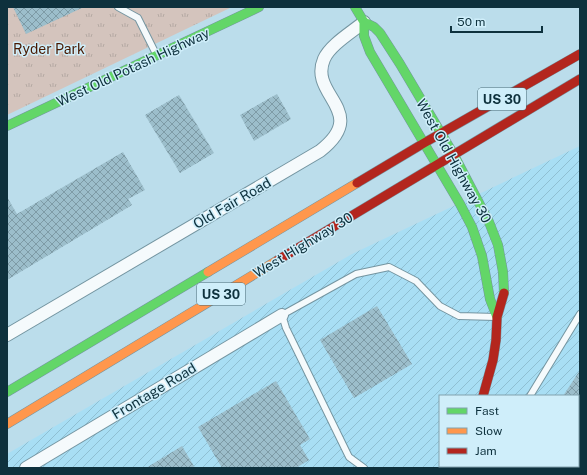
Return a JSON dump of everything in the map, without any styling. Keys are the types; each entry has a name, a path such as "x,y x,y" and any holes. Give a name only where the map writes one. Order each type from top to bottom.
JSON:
{"main road":[{"name":"West Old Potash Highway","path":"7,126 259,7"},
{"name":"West Old Highway 30","path":"355,7 364,22 364,36 370,52 436,166 460,204 472,227 482,256 490,299 497,317"},
{"name":"West Old Highway 30","path":"364,22 374,27 384,40 454,155 489,222 498,245 503,272 504,296 497,317 493,360 483,395"},
{"name":"West Highway 30","path":"7,392 424,143 580,54"},
{"name":"West Highway 30","path":"7,424 436,166 498,127 580,80"}],"street":[{"name":"Old Fair Road","path":"7,335 320,151 330,143 337,134 341,124 337,110 322,78 323,61 327,53 364,22"},
{"name":"Frontage Road","path":"26,468 282,314"}],"lane":[{"path":"118,7 138,18 157,55"},
{"path":"364,468 349,457 286,328 282,314 356,274 389,267 416,281 440,306 459,316 497,317"},
{"path":"531,395 580,314"}],"shaded area":[{"path":"580,146 580,468 7,468 7,454 352,254"}],"green space":[{"name":"Ryder Park","path":"7,7 232,7 7,115"}],"building":[{"path":"13,7 84,7 26,34"},
{"path":"277,94 291,119 254,141 240,115"},
{"path":"179,95 214,153 180,173 145,115"},
{"path":"123,152 145,190 128,199 132,205 7,280 7,197 17,214"},
{"path":"377,306 412,364 354,398 320,340"},
{"path":"580,370 580,396 564,395"},
{"path":"276,381 310,439 300,445 309,460 296,468 222,468 198,427"},
{"path":"182,446 195,468 146,468"}],"traffic: fast":[{"path":"7,126 259,7"},
{"path":"355,7 364,22 364,36 370,52 460,204 472,227 482,256 490,299 497,317"},
{"path":"364,22 374,27 380,33 400,64 454,155 489,222 498,245 503,272 504,293"},
{"path":"7,392 208,272"}],"traffic: slow":[{"path":"208,272 357,183"},
{"path":"7,424 278,260"}],"traffic: jam":[{"path":"357,183 580,54"},
{"path":"278,260 580,79"},
{"path":"483,395 493,360 497,317 504,293"}]}
